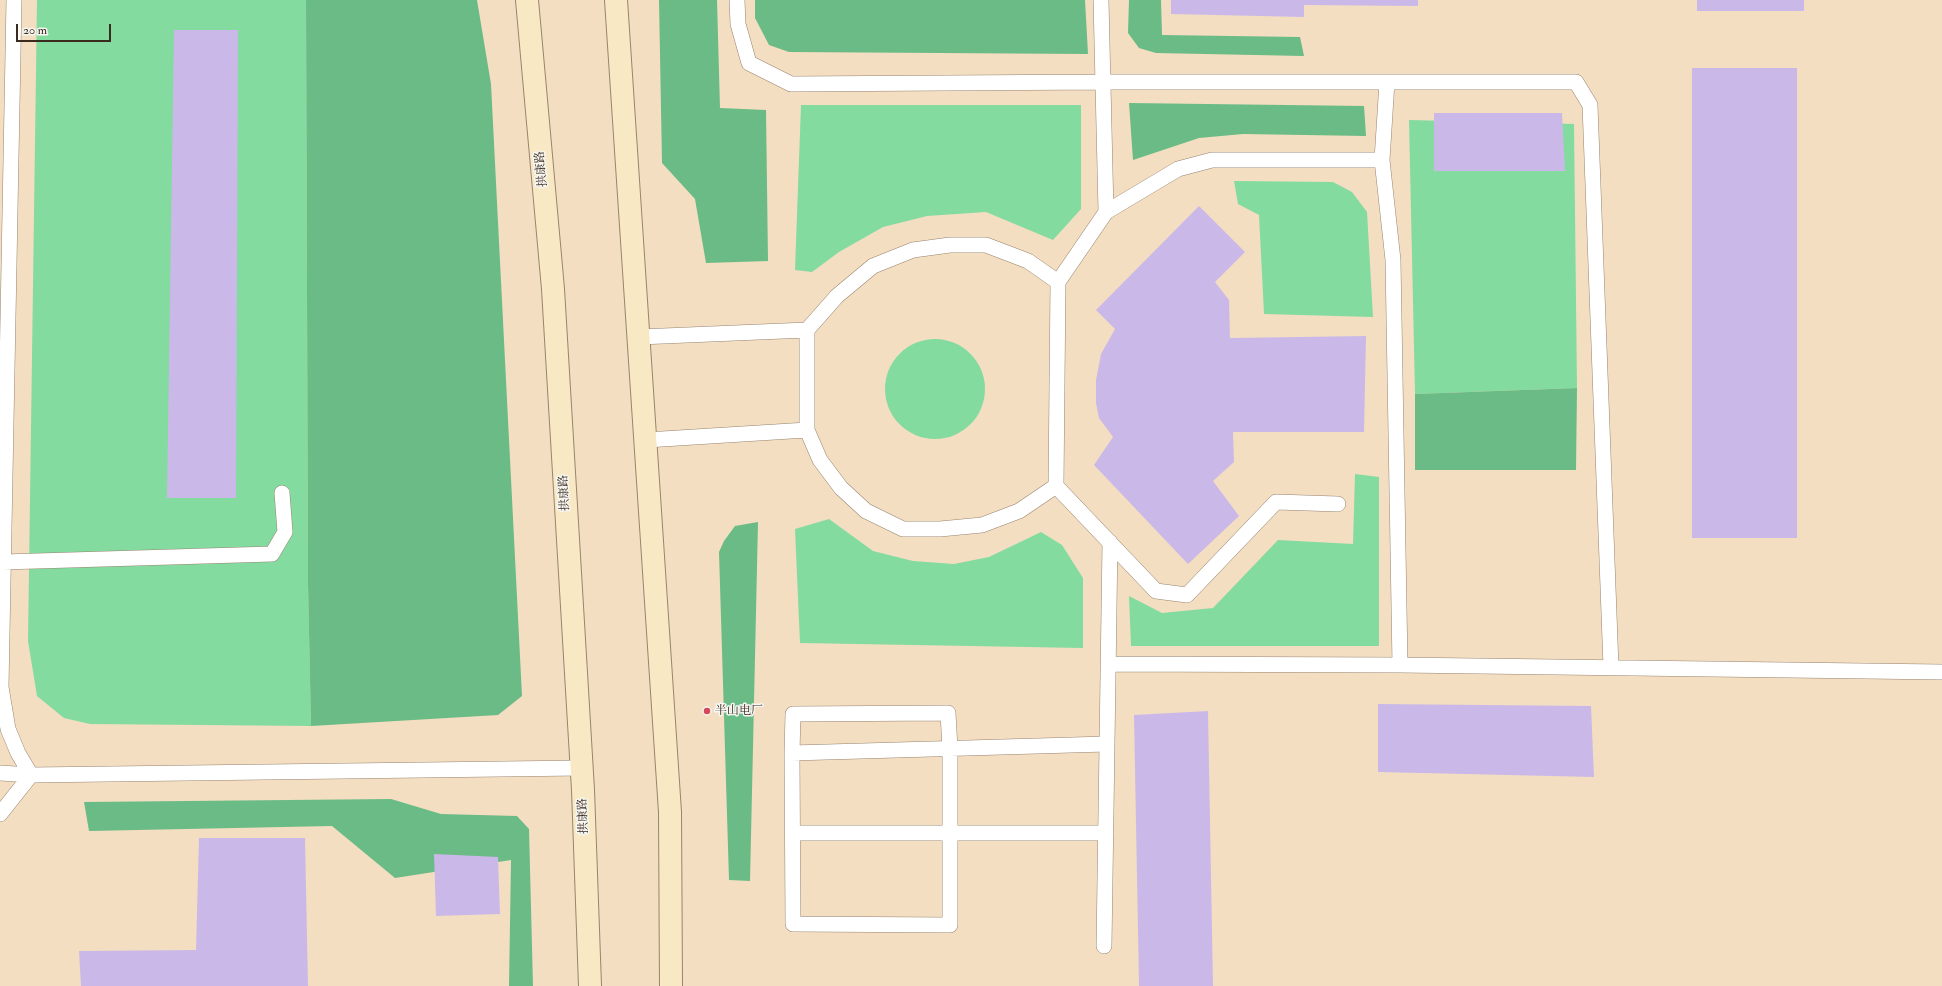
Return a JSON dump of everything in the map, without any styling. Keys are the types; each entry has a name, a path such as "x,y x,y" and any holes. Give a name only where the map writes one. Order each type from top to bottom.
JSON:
{"main road":[{"name":"拱康路","path":"527,0 553,289 581,768 590,986"},
{"path":"616,0 670,812 671,986"}],"lane":[{"path":"14,0 5,174 1,687 8,729 18,753 31,775"},
{"path":"737,0 738,24 749,63 791,84 1103,82 1576,82 1590,106 1611,668"},
{"path":"1101,0 1106,212"},
{"path":"1387,82 1382,160 1393,260 1400,665"},
{"path":"1338,504 1276,502 1187,595 1156,591 1056,486 1058,282 1106,212 1178,169 1212,160 1382,160"},
{"path":"1056,486 1019,510 982,525 940,529 903,529 866,510 841,488 820,460 807,430 807,330 837,296 873,266 913,250 950,245 986,245 1028,261 1058,282"},
{"path":"639,337 807,330"},
{"path":"646,440 807,430"},
{"path":"3,562 272,554 284,532 282,493"},
{"path":"1104,946 1110,542"},
{"path":"1108,664 1400,665 1942,672"},
{"path":"948,713 950,749 950,925 793,924 792,753 793,714 948,713"},
{"path":"792,753 1107,744"},
{"path":"0,773 31,775 581,768"},
{"path":"0,814 31,775"},
{"path":"793,833 1106,833"}],"green space":[{"path":"37,0 306,0 308,584 311,726 90,724 64,718 37,696 28,641"},
{"path":"306,0 477,0 491,84 522,696 498,715 311,726 308,584"},
{"path":"659,0 717,0 720,108 766,110 768,261 706,263 695,199 662,163"},
{"path":"755,0 1085,0 1088,54 789,52 769,45 755,18"},
{"path":"1129,0 1161,0 1162,35 1300,37 1304,56 1156,53 1139,48 1128,33"},
{"path":"1129,103 1364,106 1366,136 1243,134 1199,138 1133,160"},
{"path":"801,105 1081,105 1081,209 1053,240 986,212 927,216 883,227 839,252 812,272 795,270"},
{"path":"1409,120 1574,124 1577,388 1415,394"},
{"path":"1234,181 1333,182 1352,192 1367,212 1373,317 1264,314 1259,215 1238,204"},
{"path":"935,339 954,343 970,354 981,370 985,389 981,408 970,424 954,435 935,439 916,435 900,424 889,408 885,389 889,370 900,354 916,343"},
{"path":"1577,388 1576,470 1415,470 1415,394"},
{"path":"1355,474 1379,477 1379,646 1131,646 1129,596 1162,613 1213,608 1278,540 1353,544"},
{"path":"829,519 873,551 913,561 954,564 989,557 1041,532 1062,545 1083,578 1083,648 800,643 795,529"},
{"path":"758,522 750,881 729,880 719,552 724,541 735,526"},
{"path":"391,799 441,814 517,816 529,829 533,986 509,986 511,860 395,878 332,826 89,831 84,802"}],"building":[{"path":"1171,0 1418,0 1418,6 1304,5 1304,17 1171,14"},
{"path":"1697,0 1804,0 1804,11 1697,11"},
{"path":"174,30 238,30 236,498 167,498"},
{"path":"1692,68 1797,68 1797,538 1692,538"},
{"path":"1434,113 1562,113 1565,171 1434,171"},
{"path":"1199,206 1245,252 1215,282 1229,300 1230,338 1366,336 1364,432 1233,432 1234,462 1213,481 1239,516 1188,564 1094,465 1113,437 1099,418 1096,403 1096,380 1101,354 1115,329 1096,310"},
{"path":"1378,704 1591,706 1594,777 1378,772"},
{"path":"1208,711 1213,986 1139,986 1134,715"},
{"path":"199,838 305,838 308,986 81,986 79,951 196,950"},
{"path":"434,854 498,857 500,914 436,916"}],"place":[{"name":"半山电厂","path":"707,711"}]}
